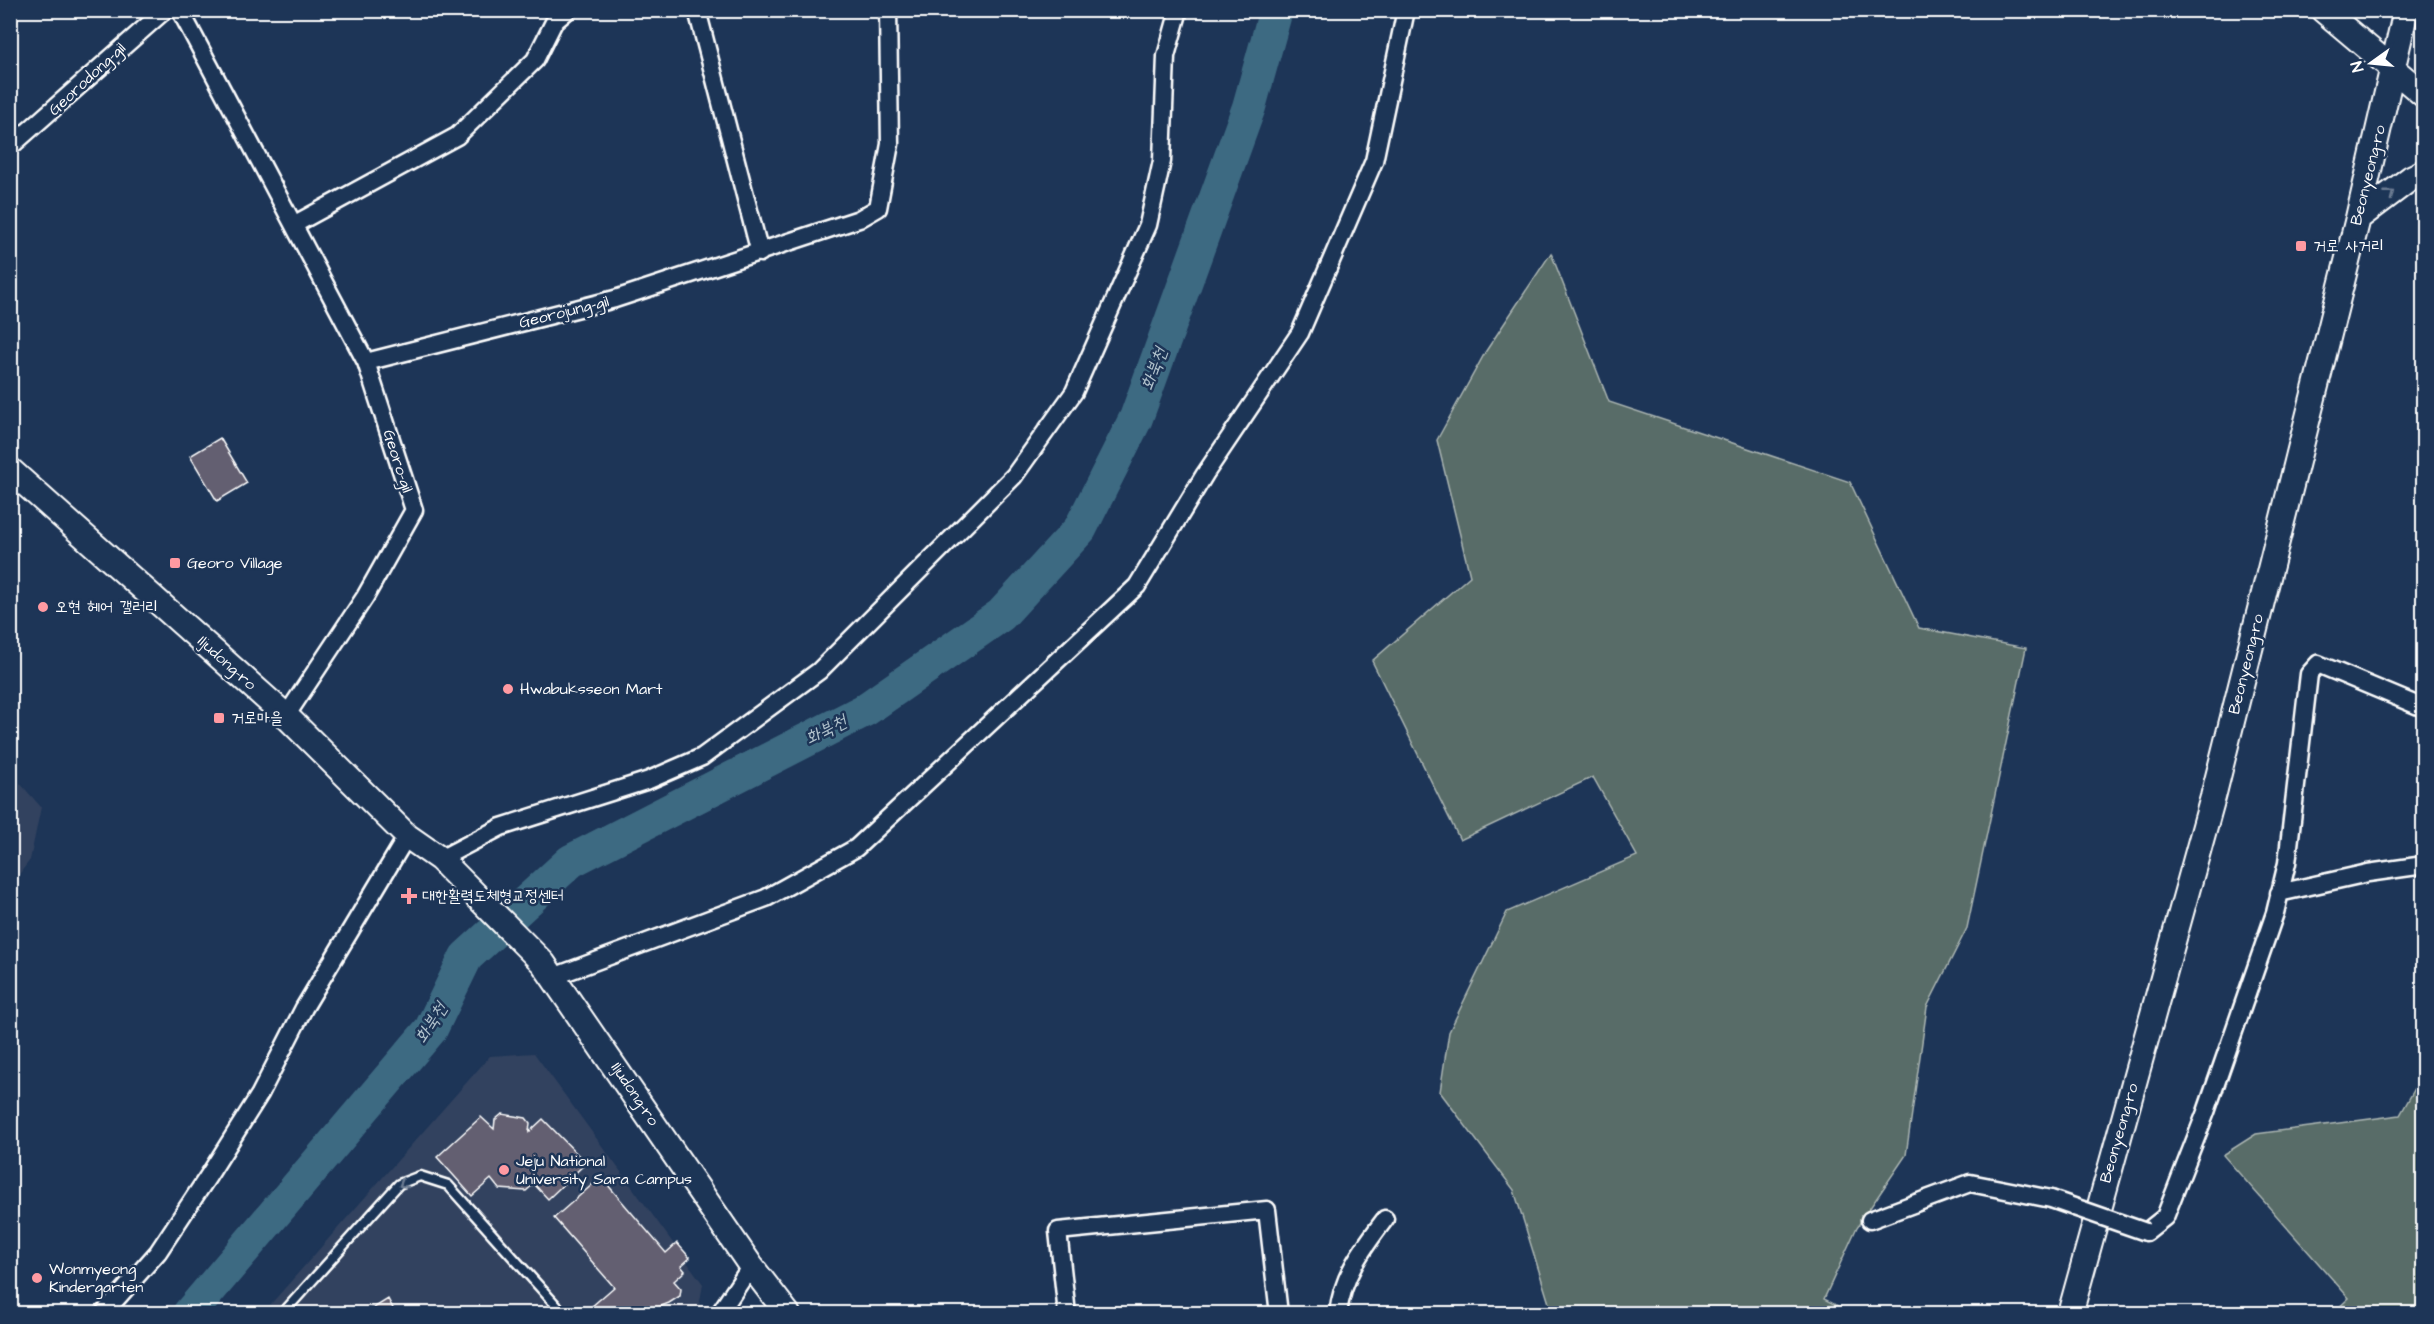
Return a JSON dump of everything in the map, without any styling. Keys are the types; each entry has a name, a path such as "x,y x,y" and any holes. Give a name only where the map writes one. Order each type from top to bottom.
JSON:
{"main road":[{"path":"2323,10 2424,95"},
{"name":"Beonyeong-ro","path":"2070,1314 2213,797 2358,218 2406,10"},
{"path":"2358,218 2411,178 2424,172"},
{"name":"Iljudong-ro","path":"10,470 286,716 407,836 440,859 548,970 751,1266 788,1314"}],"street":[{"name":"Georodong-gil","path":"10,147 165,10"},
{"name":"Georo-gil","path":"180,10 366,362 414,510 365,597 286,716"},
{"path":"295,224 457,136 535,60 554,22 568,10"},
{"path":"697,10 760,253"},
{"name":"Georojung-gil","path":"366,362 615,299 859,219 878,208 890,144 888,10"},
{"path":"440,859 501,827 649,780 702,757 819,671 1014,476 1074,392 1148,225 1162,162 1166,56 1179,10"},
{"path":"548,970 766,898 856,848 1137,586 1205,474 1300,333 1374,161 1406,10"},
{"path":"1870,1220 1970,1183 2051,1199 2146,1232 2165,1217 2206,1112 2279,893 2286,863 2309,674 2318,664 2421,707"},
{"path":"102,1314 158,1252 260,1094 304,1008 407,836"},
{"path":"2279,893 2368,873 2424,865"},
{"path":"1067,1314 1058,1231 1266,1210 1279,1314"},
{"path":"1338,1314 1340,1293 1359,1253 1385,1219"},
{"path":"719,1314 751,1266"}],"lane":[{"path":"282,1314 399,1184 420,1176 448,1185 470,1206 564,1314"}],"shaded area":[{"path":"10,772 41,807 30,860 11,885"},
{"name":"Jeju National University Sara Campus","path":"534,1053 703,1284 698,1313 262,1314 490,1056"}],"green space":[{"path":"1551,253 1609,402 1850,482 1919,628 2026,648 1967,928 1927,1007 1906,1155 1857,1227 1824,1299 1851,1313 1552,1313 1514,1190 1440,1092 1449,1032 1507,912 1637,856 1593,777 1460,840 1372,661 1470,576 1437,440 1486,351"},
{"path":"2423,1074 2423,1313 2333,1313 2349,1298 2223,1155 2256,1134 2400,1115"}],"building":[{"path":"220,438 247,483 217,501 190,456"},
{"path":"502,1114 526,1118 530,1123 529,1132 543,1119 586,1163 548,1199 534,1184 526,1191 499,1189 491,1179 472,1196 437,1157 481,1117 494,1129 495,1120"},
{"path":"601,1177 666,1253 677,1243 690,1258 681,1266 685,1271 674,1281 681,1289 680,1296 669,1303 641,1314 583,1314 614,1287 554,1218"},
{"path":"388,1299 396,1314 364,1314"}],"waterway":[{"name":"화북천","path":"189,1314 431,1029 466,957 571,861 865,710 1001,615 1080,529 1136,418 1249,107 1276,10"}],"place":[{"name":"거로 사거리","path":"2301,246"},
{"name":"Georo Village","path":"175,563"},
{"name":"오현 헤어 갤러리","path":"43,607"},
{"name":"Hwabuksseon Mart","path":"508,689"},
{"name":"거로마을","path":"219,718"},
{"name":"대한활력도체형교정센터","path":"409,896"},
{"name":"Jeju National University Sara Campus","path":"504,1170"},
{"name":"Wonmyeong Kindergarten","path":"37,1278"}]}
